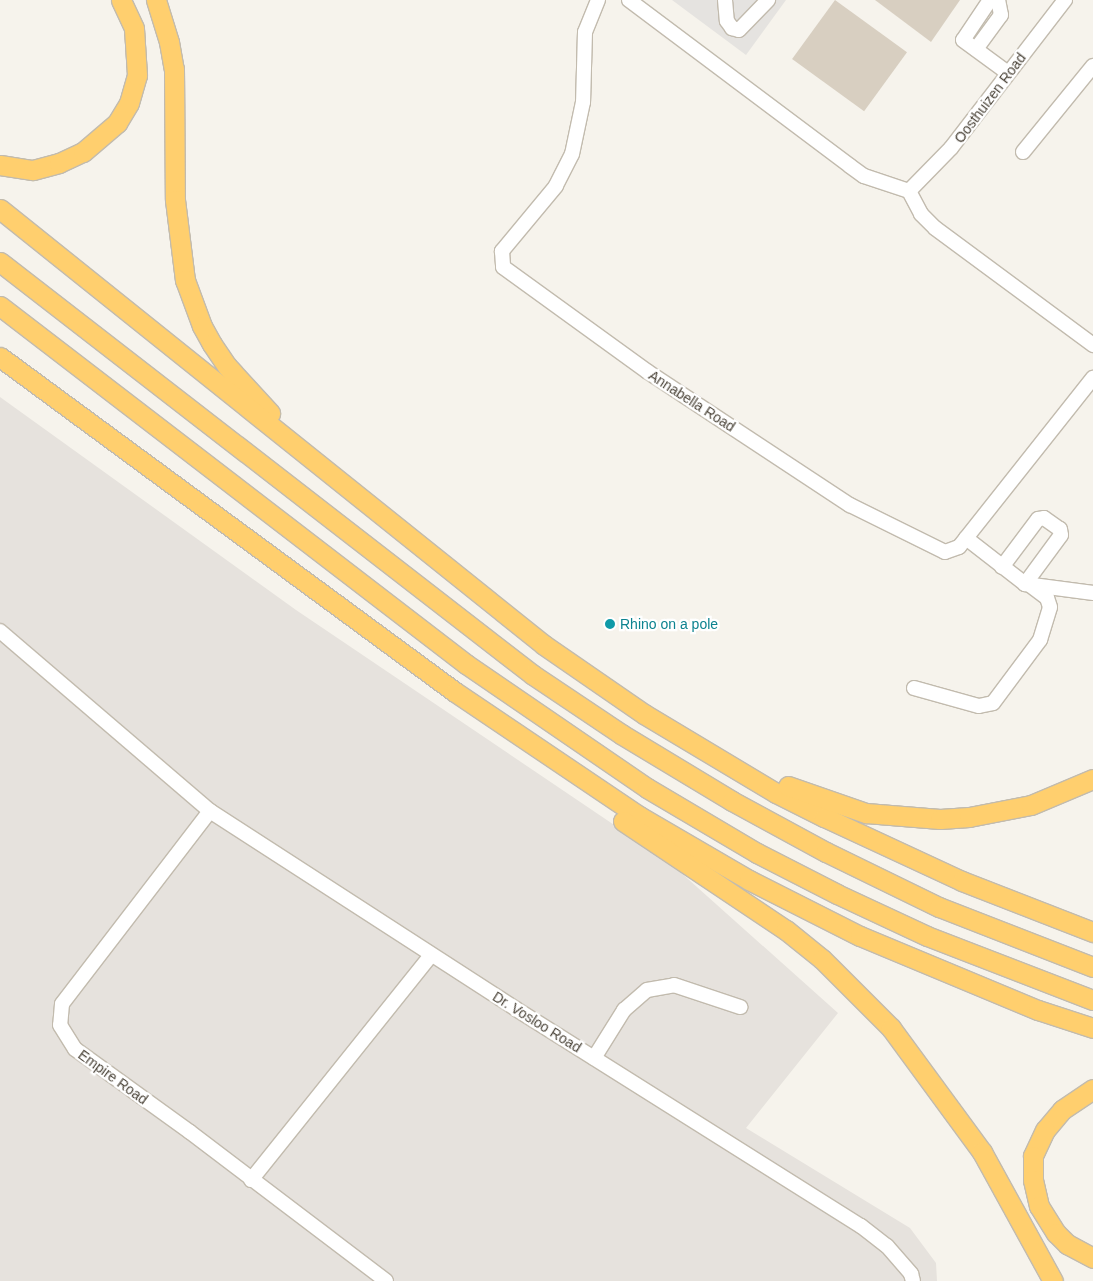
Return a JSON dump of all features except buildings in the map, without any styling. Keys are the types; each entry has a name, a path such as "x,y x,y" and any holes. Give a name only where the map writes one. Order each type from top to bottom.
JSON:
{"highway":[{"path":"0,165 33,170 59,163 84,152 116,123 129,103 137,75 134,28 122,0"},
{"path":"156,0 167,33 174,68 175,200 180,257 202,326 227,366 256,400 373,509"},
{"path":"0,209 544,645 644,714 776,793 824,817 962,881 1093,932"},
{"path":"0,262 533,675 621,734 732,801 826,852 939,907 1093,967"},
{"path":"0,306 466,664 647,788 757,853 837,894 927,936 1093,1000"},
{"path":"2,359 455,692 639,816 749,880 860,936 949,974 1093,1028"},
{"path":"455,692 472,712 509,740 786,930 856,991 891,1028 953,1108 1013,1203 1053,1281"},
{"path":"644,714 788,786 866,813 907,818 969,817 1031,805 1093,779"},
{"path":"1093,1090 1062,1110 1045,1130 1033,1156 1033,1180 1039,1206 1056,1233 1067,1244 1093,1258"}],"street":[{"name":"Annabella Road","path":"598,0 585,32 583,102 572,154 552,192 502,251 503,267 648,372 850,505 945,552 959,547 1093,378"},
{"path":"628,0 864,176 909,191 921,214 935,228 1093,344"},
{"path":"726,1 729,25 739,30 768,0"},
{"path":"990,0 964,35 963,40 1008,73"},
{"path":"976,49 1001,15 998,0"},
{"name":"Oosthuizen Road","path":"909,191 952,148 1061,1"},
{"path":"1023,152 1093,66"},
{"path":"1002,567 1038,519 1044,518 1060,529 1061,535 1028,585"},
{"path":"914,688 979,706 993,703 1040,640 1050,607 1046,598 1002,567 966,538"},
{"path":"1028,585 1070,588 1093,592"},
{"name":"Dr. Vosloo Road","path":"0,631 210,811 431,955 860,1226 887,1246 912,1278"},
{"name":"Empire Road","path":"210,811 104,945 62,1004 58,1016 64,1034 75,1049 386,1281"},
{"path":"252,1180 431,955"},
{"path":"594,1058 624,1010 648,990 674,985 740,1007"}],"shaded area":[{"path":"672,0 786,0 746,55"},
{"path":"0,397 296,610 669,862 838,1013 746,1128 910,1228 936,1263 937,1281 0,1281"}],"place":[{"name":"Rhino on a pole","path":"610,624"}]}
